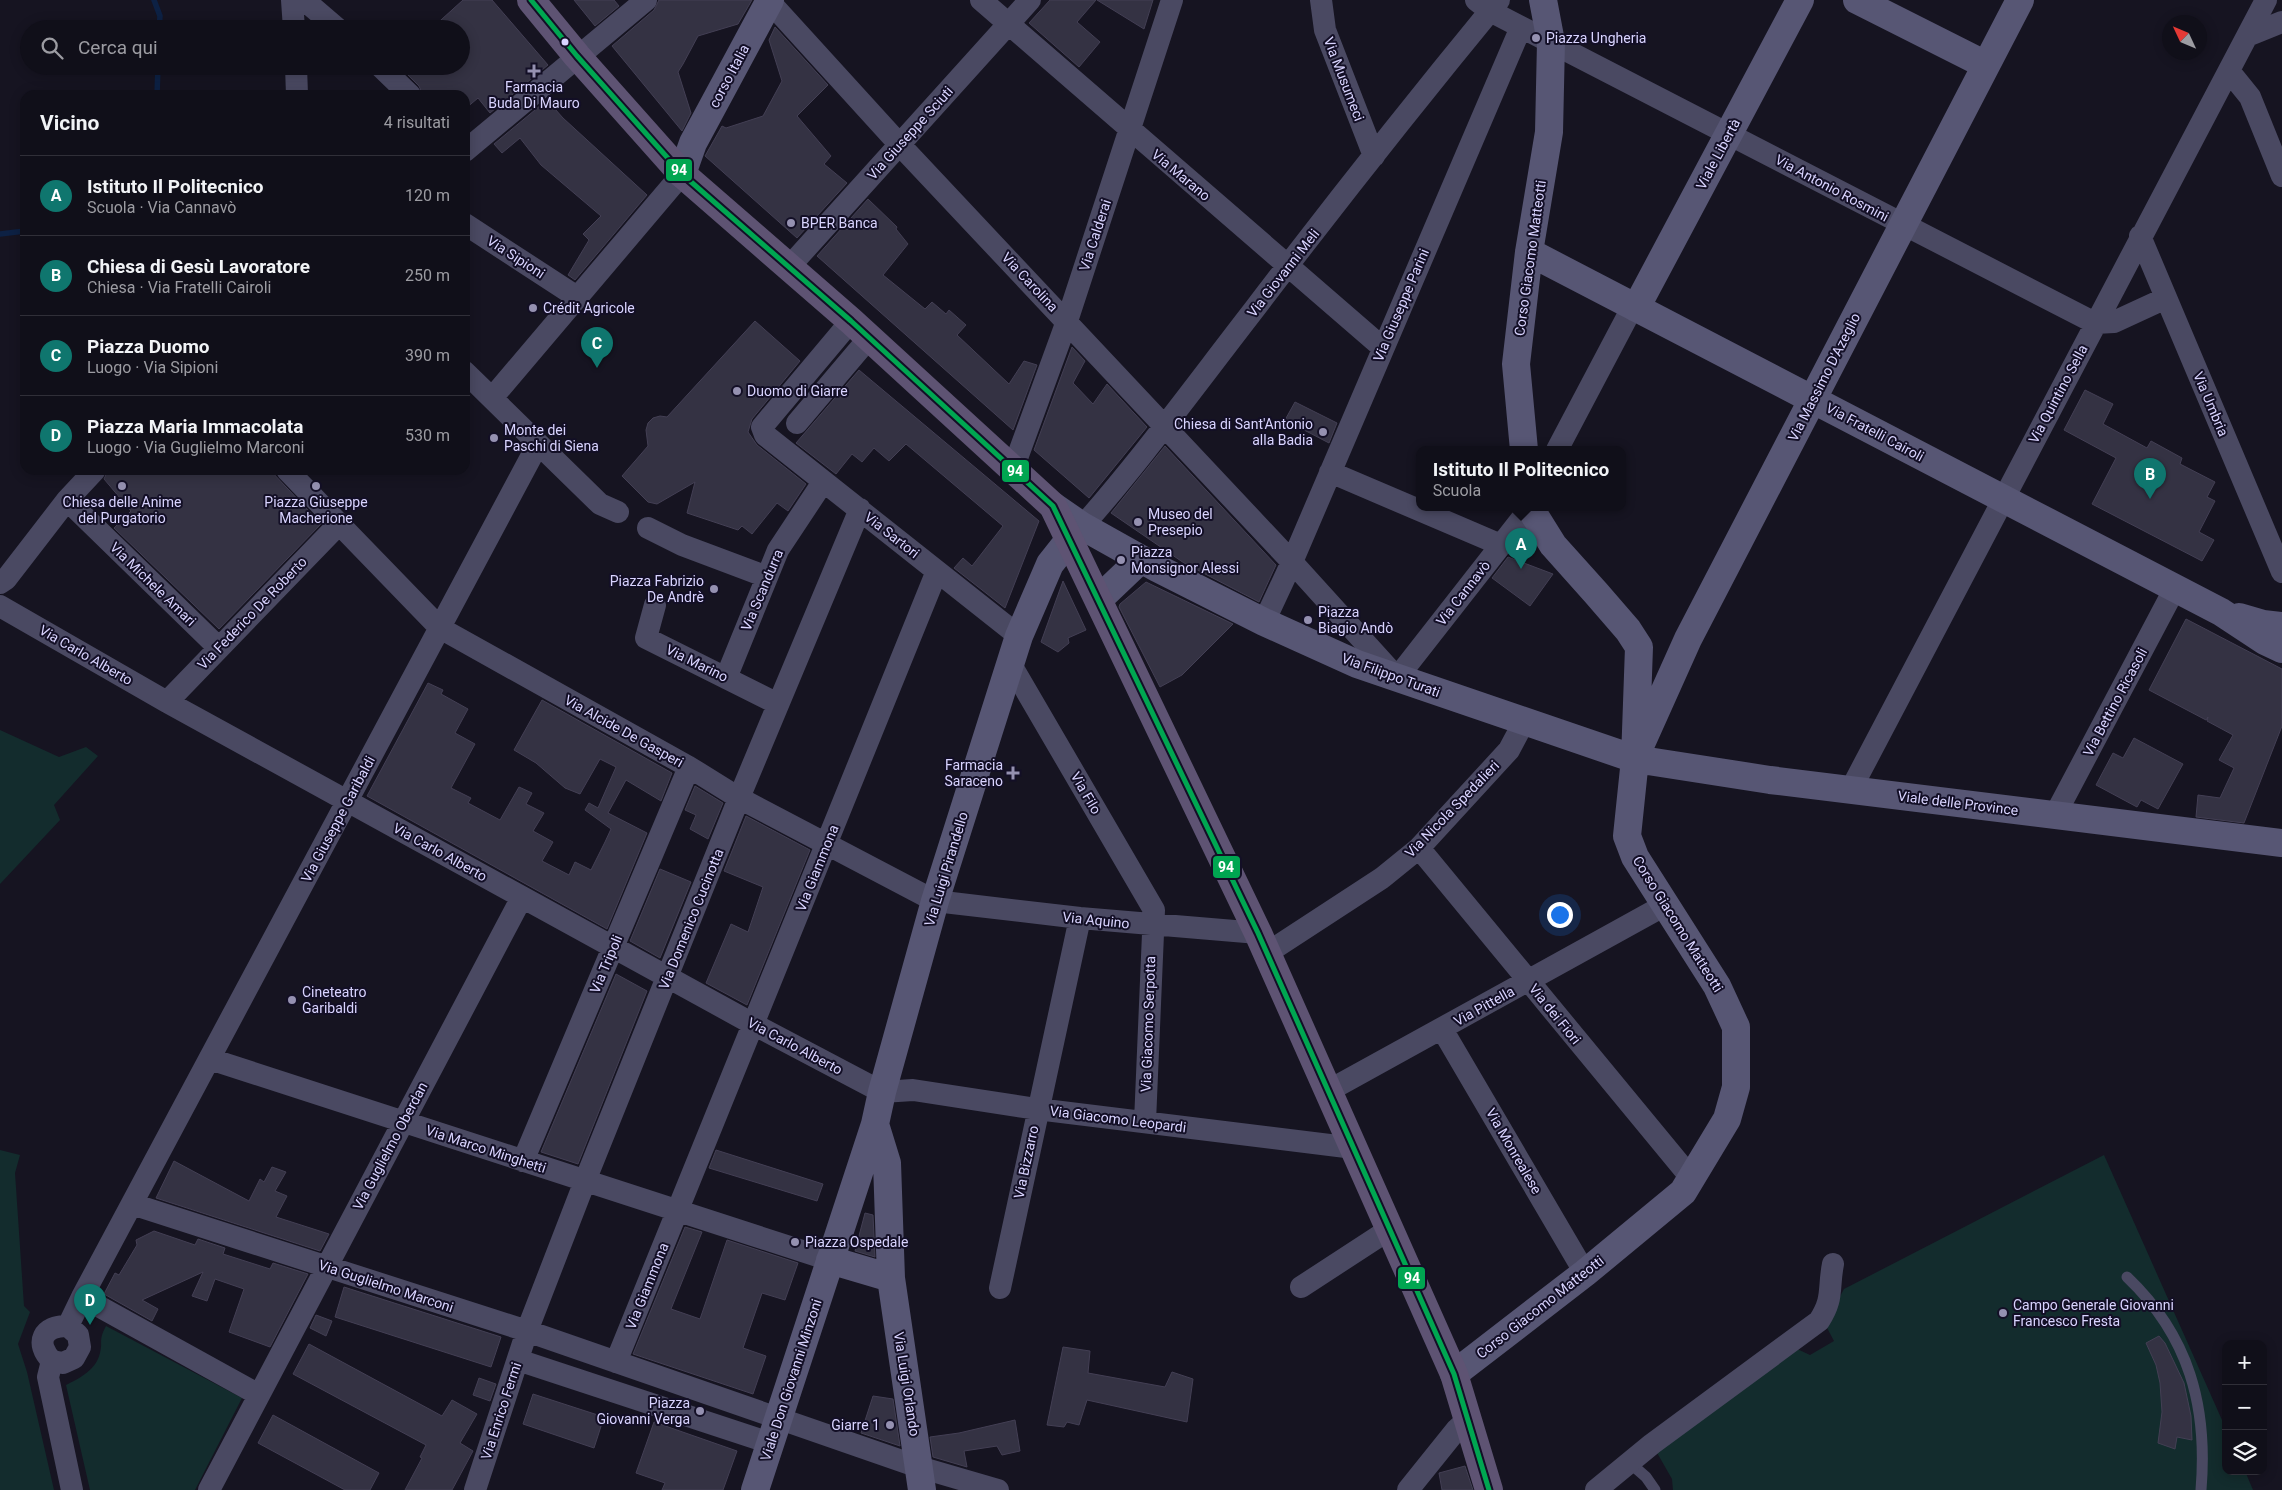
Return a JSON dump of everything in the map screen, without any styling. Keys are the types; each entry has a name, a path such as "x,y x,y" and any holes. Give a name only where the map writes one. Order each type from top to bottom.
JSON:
{"main road":[{"path":"531,0 577,56 682,174 860,330 1013,469 1053,506 1076,533 1099,599 1263,943 1454,1374 1469,1418 1489,1490"}],"street":[{"path":"292,0 293,20"},
{"path":"304,0 327,20"},
{"path":"470,146 646,0"},
{"name":"corso Italia","path":"682,174 692,143 769,0"},
{"name":"Via Carolina","path":"769,0 900,145 1292,562 1397,678"},
{"name":"Via Marano","path":"981,0 1383,348"},
{"name":"Via Giuseppe Sciuti","path":"789,267 1030,0"},
{"name":"Via Calderai","path":"1013,469 1066,321 1172,0"},
{"name":"Via Musumeci","path":"1322,0 1325,30 1374,156"},
{"name":"Corso Giacomo Matteotti","path":"1530,446 1516,364 1529,252 1549,132 1557,53 1543,0"},
{"name":"Viale Libertà","path":"1559,446 1730,133 1800,0"},
{"path":"1857,0 1986,65"},
{"name":"Via Massimo D'Azeglio","path":"1635,759 1688,639 2020,0"},
{"path":"2247,36 2278,24 2264,1"},
{"name":"Via Quintino Sella","path":"1851,789 2264,1"},
{"name":"Via Giovanni Meli","path":"1076,533 1164,426 1487,7"},
{"name":"Via Antonio Rosmini","path":"1487,7 1521,27 1557,53 1730,133 2095,323"},
{"name":"Via Giuseppe Parini","path":"1264,622 1292,562 1521,27"},
{"path":"2229,71 2250,97 2282,176"},
{"path":"297,75 297,90"},
{"path":"389,75 405,90"},
{"path":"487,394 572,294 682,174"},
{"name":"Via Sipioni","path":"470,227 572,294"},
{"name":"Via Umbria","path":"2140,236 2282,572"},
{"name":"Via Fratelli Cairoli","path":"1529,252 2221,612"},
{"path":"2095,323 2114,322 2166,298"},
{"path":"797,423 860,330"},
{"name":"Via Sartori","path":"860,330 762,427 765,435 1019,636"},
{"path":"470,377 600,504 618,512"},
{"name":"Via Giuseppe Garibaldi","path":"72,1490 48,1376 52,1361 63,1363 74,1358 80,1347 78,1335 68,1326 82,1297 538,444"},
{"path":"1330,472 1416,509"},
{"path":"0,583 6,579 67,500 90,475"},
{"name":"Via Alcide De Gasperi","path":"292,475 338,525 440,628 689,767 739,798 935,902"},
{"name":"Via Scandurra","path":"726,678 778,550 823,482"},
{"name":"Via Michele Amari","path":"67,500 218,648"},
{"name":"Via Domenico Cucinotta","path":"527,1331 585,1181 739,798 860,509"},
{"path":"1421,511 1501,545"},
{"name":"Via Cannavò","path":"1397,678 1528,511"},
{"path":"1532,511 1553,546 1628,630 1639,647 1659,662 1668,661 1677,654 1688,639"},
{"name":"Via Federico De Roberto","path":"167,702 338,525"},
{"path":"648,528 682,545 767,577"},
{"name":"Via Filippo Turati","path":"1076,533 1149,564 1264,622 1357,664 1635,759"},
{"name":"Via Luigi Pirandello","path":"847,1209 876,1124 882,1092 935,902 1019,636 1050,564 1076,533"},
{"path":"1099,599 1149,564"},
{"name":"Via Giammona","path":"616,1362 937,571"},
{"name":"Via Bettino Ricasoli","path":"2056,815 2175,588"},
{"name":"Via Marino","path":"655,605 646,638 778,704"},
{"name":"Via Carlo Alberto","path":"0,606 167,702 753,1024 882,1092"},
{"path":"2221,612 2263,624 2282,626"},
{"path":"2221,612 2265,641 2282,649"},
{"name":"Corso Giacomo Matteotti","path":"1454,1374 1585,1273 1683,1192 1727,1119 1736,1087 1736,1027 1717,986 1635,857 1627,836 1635,759 1639,647"},
{"name":"Via Filo","path":"1010,663 1154,910 1152,925"},
{"name":"Via Nicola Spedalieri","path":"1263,943 1382,878 1418,848 1509,750 1525,720"},
{"name":"Viale delle Province","path":"1635,759 1770,780 2282,843"},
{"name":"Via Tripoli","path":"524,1161 689,767"},
{"name":"Via dei Fiori","path":"1418,848 1692,1179"},
{"name":"Via Guglielmo Oberdan","path":"208,1490 522,897"},
{"name":"Via Aquino","path":"935,902 1152,925 1263,943"},
{"name":"Via Pittella","path":"1328,1091 1665,905"},
{"name":"Via Bizzarro","path":"1000,1288 1037,1109 1080,918"},
{"name":"Via Giacomo Serpotta","path":"1145,1122 1152,925"},
{"name":"Via Monrealese","path":"1442,1029 1585,1273"},
{"name":"Via Marco Minghetti","path":"210,1059 677,1211 828,1265"},
{"name":"Via Giacomo Leopardi","path":"882,1092 913,1090 1037,1109 1354,1148"},
{"name":"Via Luigi Orlando","path":"876,1124 887,1163 890,1278 920,1479"},
{"name":"Via Guglielmo Marconi","path":"135,1199 156,1212 527,1331 778,1417"},
{"name":"Viale Don Giovanni Minzoni","path":"755,1490 847,1209"},
{"path":"1301,1287 1390,1229"},
{"path":"1596,1490 1819,1321 1828,1308 1833,1264"},
{"path":"828,1265 890,1278"},
{"path":"82,1297 259,1395"},
{"name":"Via Enrico Fermi","path":"476,1490 527,1331"},
{"path":"518,1360 770,1443"},
{"path":"778,1417 920,1479 998,1490"},
{"path":"1408,1490 1457,1429 1469,1418"}],"lane":[{"path":"2127,1277 2158,1310 2174,1336 2189,1369 2198,1400 2202,1439 2201,1490"},
{"path":"1630,1463 1646,1476 1655,1490"}],"green space":[{"path":"0,730 59,757 86,747 98,756 54,805 60,820 0,884"},
{"path":"0,1150 20,1155 15,1173 24,1306 30,1312 18,1344 27,1372 54,1490 0,1490"},
{"name":"Campo Generale Giovanni Francesco Fresta","path":"2104,1155 2222,1420 2222,1475 2247,1475 2253,1490 1673,1490 1672,1479 1656,1451 1795,1348 1810,1355 1834,1341 1825,1324 1844,1289"},
{"path":"106,1326 242,1398 195,1490 90,1490 66,1385 82,1376 95,1364 100,1353 101,1338"}],"building":[{"path":"463,0 492,0 548,65 490,113 478,98 470,105 470,90 421,90 408,75 470,75 470,20 441,20"},
{"path":"574,0 614,0 619,6 595,26"},
{"path":"659,0 752,0 738,24 698,36 678,72 691,113 682,131 612,46 654,10"},
{"path":"1050,0 1096,0 1077,22 1100,42 1079,67 1029,23"},
{"path":"1097,0 1153,0 1144,29"},
{"path":"775,27 828,85 797,116 831,156 824,164 847,183 797,238 705,156 722,126 726,128 763,116 782,81 769,40"},
{"path":"547,100 563,118 647,195 575,280 568,275 589,240 583,234 601,216 541,165 520,138 502,153 494,144"},
{"path":"868,199 897,227 896,229 908,244 883,275 925,309 932,302 946,314 949,310 966,325 957,335 1009,384 1024,361 1037,365 1013,430 817,256"},
{"name":"Duomo di Giarre","path":"755,321 800,361 752,419 748,432 757,445 806,484 788,511 777,503 752,534 742,526 738,530 687,513 695,482 657,504 648,502 622,476 648,446 646,430 648,423 653,418 667,417"},
{"path":"1072,347 1085,361 1073,383 1093,404 1107,384 1147,427 1089,498 1034,450"},
{"path":"859,370 1039,521 1005,608 954,568 963,558 972,566 1003,526 906,444 889,461 874,448 862,462 852,454 836,474 796,443"},
{"path":"2085,390 2113,404 2103,424 2147,448 2151,441 2182,458 2180,464 2215,482 2207,497 2215,501 2199,532 2214,540 2202,561 2092,504 2116,458 2064,430"},
{"name":"Chiesa di Sant'Antonio alla Badia","path":"1295,402 1337,423 1329,443 1285,420"},
{"path":"1165,446 1276,565 1259,602 1184,563 1111,513"},
{"path":"106,475 275,475 321,524 219,629 114,528 131,511 104,479"},
{"path":"1508,557 1553,574 1530,606 1492,578"},
{"path":"1063,581 1086,630 1068,638 1069,643 1058,652 1041,642"},
{"path":"1146,582 1233,624 1182,675 1160,687 1119,607 1120,604"},
{"path":"2186,619 2282,669 2282,726 2244,823 2196,817 2198,795 2220,798 2234,768 2219,760 2233,735 2207,721 2208,717 2206,720 2149,690"},
{"path":"428,683 443,690 441,694 468,709 455,733 475,744 451,788 471,798 468,803 500,820 519,787 532,793 526,804 544,813 533,831 553,842 542,861 569,875 575,862 591,870 611,829 585,810 589,803 598,808 616,767 600,759 580,794 565,788 536,763 514,750 542,700 672,773 661,801 626,780 608,813 647,833 607,929 367,796"},
{"path":"2134,738 2183,764 2158,809 2141,800 2137,807 2096,785 2113,753 2123,758"},
{"path":"695,786 723,803 708,839 690,829 696,815 685,810"},
{"path":"746,816 810,850 747,1005 706,983 731,924 748,932 763,887 724,871"},
{"path":"660,869 691,882 660,958 630,941"},
{"path":"616,974 647,991 578,1164 541,1152"},
{"path":"716,1150 823,1184 817,1201 709,1168"},
{"path":"174,1161 249,1201 260,1179 264,1182 272,1167 286,1172 275,1191 287,1196 276,1217 329,1234 320,1251 156,1198"},
{"path":"865,1213 873,1215 875,1257 855,1251"},
{"path":"685,1227 702,1232 671,1309 700,1319 727,1240 798,1263 785,1300 762,1293 743,1348 766,1356 753,1394 633,1354"},
{"path":"154,1231 195,1245 198,1239 225,1248 223,1254 270,1269 273,1263 308,1274 270,1347 229,1332 244,1289 215,1279 207,1301 192,1296 203,1272 142,1300 158,1309 152,1321 104,1294 115,1273 119,1275 137,1245 136,1240"},
{"path":"344,1287 501,1337 491,1367 335,1317"},
{"path":"316,1315 332,1321 326,1336 310,1328"},
{"path":"2159,1336 2165,1343 2184,1383 2191,1416 2192,1440 2177,1437 2175,1449 2158,1443 2162,1412 2160,1383 2156,1365 2146,1343"},
{"path":"309,1344 442,1416 452,1400 477,1414 460,1443 473,1451 452,1490 405,1490 422,1458 420,1457 426,1445 293,1374"},
{"path":"1063,1347 1090,1351 1088,1373 1165,1387 1172,1372 1193,1379 1187,1422 1087,1400 1079,1425 1067,1422 1064,1427 1047,1425"},
{"path":"479,1378 496,1384 490,1401 473,1395"},
{"path":"533,1394 604,1417 594,1448 523,1424"},
{"path":"873,1396 893,1399 900,1446 861,1433"},
{"path":"273,1415 379,1473 370,1490 345,1490 258,1443"},
{"path":"1015,1420 1020,1451 1002,1455 997,1446 964,1451 967,1467 933,1457 930,1437 959,1433"},
{"path":"654,1422 737,1451 723,1490 662,1490 665,1483 636,1473"},
{"path":"1465,1466 1473,1490 1442,1490 1439,1473"}],"waterway":[{"path":"154,0 160,20"},
{"path":"157,90 158,75"},
{"path":"0,234 20,232"}],"transit line":[{"name":"94","path":"531,0 577,56 682,174 851,321 1053,506 1258,933 1454,1374 1489,1490"}],"place":[{"name":"Piazza Ungheria","path":"1536,38"},
{"name":"Farmacia Buda Di Mauro","path":"534,71"},
{"name":"BPER Banca","path":"791,223"},
{"name":"Crédit Agricole","path":"533,308"},
{"name":"Piazza Duomo","path":"597,368"},
{"name":"Duomo di Giarre","path":"737,391"},
{"name":"Chiesa di Sant'Antonio alla Badia","path":"1323,432"},
{"name":"Monte dei Paschi di Siena","path":"494,438"},
{"name":"Chiesa delle Anime del Purgatorio","path":"122,486"},
{"name":"Piazza Giuseppe Macherione","path":"316,486"},
{"name":"Chiesa di Gesù Lavoratore","path":"2150,499"},
{"name":"Museo del Presepio","path":"1138,522"},
{"name":"Piazza Monsignor Alessi","path":"1121,560"},
{"name":"Istituto Il Politecnico","path":"1521,569"},
{"name":"Piazza Fabrizio De Andrè","path":"714,589"},
{"name":"Piazza Biagio Andò","path":"1308,620"},
{"name":"Farmacia Saraceno","path":"1013,773"},
{"name":"Cineteatro Garibaldi","path":"292,1000"},
{"name":"Piazza Ospedale","path":"795,1242"},
{"name":"Campo Generale Giovanni Francesco Fresta","path":"2003,1313"},
{"name":"Piazza Maria Immacolata","path":"90,1325"},
{"name":"Piazza Giovanni Verga","path":"700,1411"},
{"name":"Giarre 1","path":"890,1425"}]}
